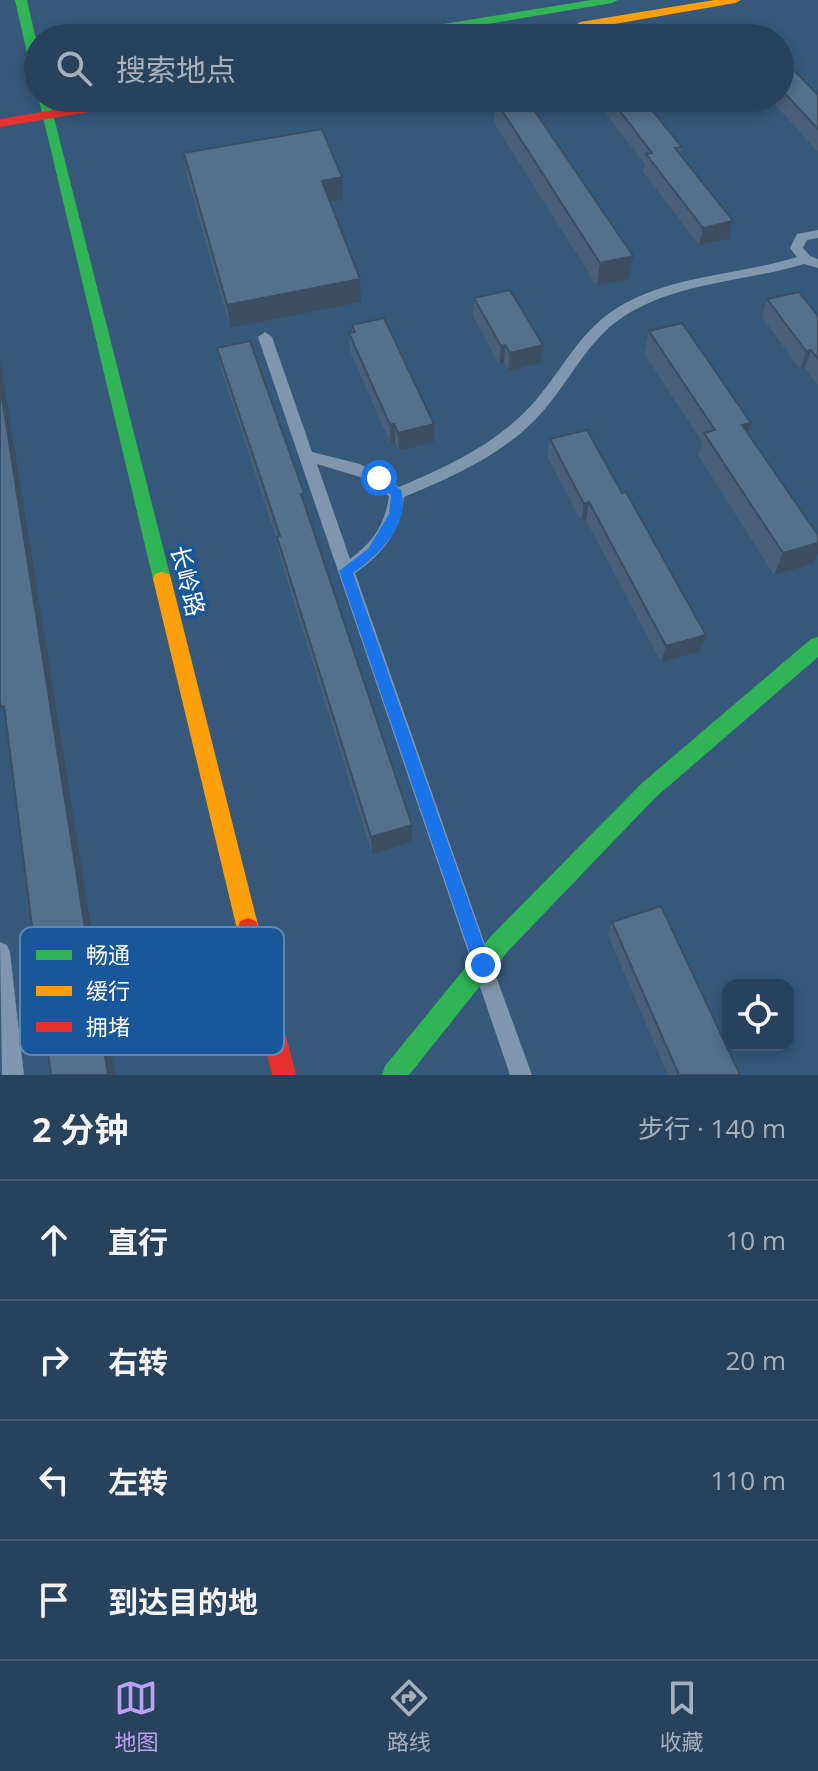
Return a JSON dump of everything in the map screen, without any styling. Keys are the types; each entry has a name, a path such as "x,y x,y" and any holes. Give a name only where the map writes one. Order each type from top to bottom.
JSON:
{"street":[{"path":"21,0 26,24"},
{"path":"467,24 612,0"},
{"path":"592,24 735,0"},
{"path":"0,123 24,109"},
{"name":"长岭路","path":"42,112 247,927"},
{"path":"394,1075 500,943 649,790 818,645"},
{"name":"长岭路","path":"279,1055 284,1075"}],"lane":[{"path":"812,262 796,248 797,242 802,237 818,234"},
{"path":"397,494 460,468 503,439 538,408 573,360 613,316 643,299 812,262"},
{"path":"265,337 521,1075"},
{"path":"307,457 350,464 379,478 397,494"},
{"path":"346,571 373,552 388,531 396,514 397,494"},
{"path":"0,952 13,1075"}],"building":[{"path":"794,70 818,95 818,129 794,103"},
{"path":"503,112 535,112 633,256 600,263"},
{"path":"621,112 653,112 682,147 675,148 733,221 703,228 646,154 652,153"},
{"path":"322,129 342,177 322,181 360,279 227,305 184,153"},
{"path":"510,290 543,345 510,353 505,345 501,346 474,298"},
{"path":"799,292 818,316 818,359 811,350 806,351 767,299"},
{"path":"384,318 434,424 398,433 394,424 390,425 349,333 355,332 352,325"},
{"path":"682,323 751,423 742,425 818,535 818,543 783,553 704,433 715,430 649,331"},
{"path":"250,341 304,493 301,494 412,825 371,837 277,537 280,536 217,348"},
{"path":"0,385 85,927 32,927 4,706 1,707"},
{"path":"587,430 622,493 626,492 706,635 666,646 589,502 584,504 550,439"},
{"path":"661,906 722,1036 722,1051 729,1051 740,1075 679,1075 612,922"},
{"path":"48,1055 105,1055 108,1075 51,1075"}],"traffic: fast":[{"path":"21,0 26,24"},
{"path":"467,24 612,0"},
{"path":"46,112 162,579"},
{"path":"394,1075 500,943 649,790 818,645"}],"traffic: slow":[{"path":"592,24 735,0"},
{"path":"162,579 248,927"}],"traffic: jam":[{"path":"0,123 66,112"},
{"path":"279,1055 284,1075"}],"route":[{"path":"379,478 397,494 396,514 373,552 346,571 483,965"}]}
